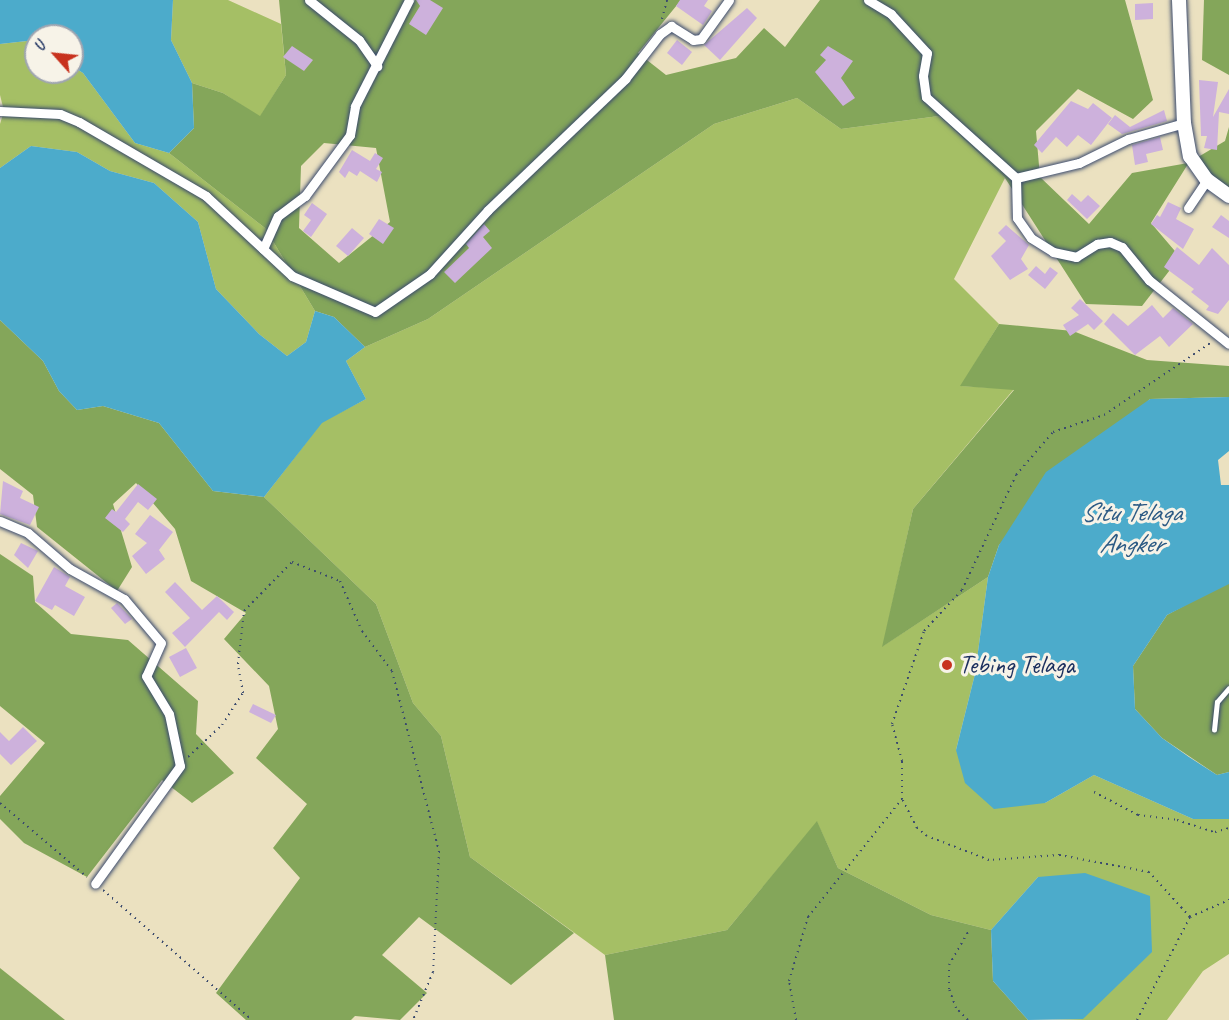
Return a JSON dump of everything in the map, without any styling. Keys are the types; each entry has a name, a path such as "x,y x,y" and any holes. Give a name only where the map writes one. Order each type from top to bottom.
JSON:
{"street":[{"path":"309,0 359,40 377,66"},
{"path":"263,249 278,216 305,196 350,135 356,106 409,0"},
{"path":"0,111 60,114 79,122 206,196 292,276 375,312 430,274 488,210 625,79 660,34 671,26 693,39 700,39 729,0"},
{"path":"868,0 891,14 927,52 923,75 926,98 1016,178 1017,218 1030,238 1053,252 1076,257 1097,244 1110,242 1122,248 1149,280 1229,344"},
{"path":"1179,0 1184,123 1190,156 1207,180 1229,196"},
{"path":"1016,178 1079,163 1128,139 1184,123"},
{"path":"1188,208 1207,180"},
{"path":"0,521 28,532 70,569 124,599 157,635 160,643 146,676 169,714 180,766 95,884"}],"lane":[{"path":"1214,730 1217,702 1229,688"}],"path":[{"path":"660,34 667,0"},
{"path":"1190,917 1149,872 1060,855 989,860 942,844 917,828 902,799 902,761 892,724 924,631 962,590 1016,475 1053,432 1104,415 1221,336"},
{"path":"180,766 222,725 243,693 238,664 244,611 292,562 340,581 362,631 392,671 439,851 433,972 413,1020"},
{"path":"1094,792 1138,814 1177,820 1215,832 1229,828"},
{"path":"796,1020 789,981 808,917 902,799"},
{"path":"0,803 252,1020"},
{"path":"1137,1020 1190,917 1229,900"},
{"path":"968,1020 956,1008 949,989 949,965 969,931"}],"green space":[{"path":"173,0 228,0 281,24 286,75 260,117 223,93 192,83 171,40"},
{"path":"279,0 681,0 638,53 666,75 736,58 764,28 785,47 820,0 1125,0 1153,100 1133,119 1078,89 1036,131 1040,177 1089,224 1132,173 1188,163 1225,141 1229,127 1229,196 1188,164 1151,223 1180,257 1142,306 1086,304 1005,178 939,116 841,129 797,98 714,124 428,319 365,347 334,317 315,311 265,228 169,153 194,128 192,83 223,93 260,116 286,75","holes":["324,143 376,148 390,222 339,263 299,228 301,166"]},
{"path":"1204,0 1229,0 1229,75 1202,60"},
{"path":"24,41 24,84 84,84 84,74 135,143 169,153 265,228 315,311 306,342 287,356 259,334 216,289 198,222 154,183 110,171 77,152 31,146 0,168 0,124 4,111 0,95 0,44"},
{"path":"797,98 841,129 939,116 1005,178 954,279 999,324 961,386 1014,389 913,509 883,646 988,577 975,674 956,750 1045,803 1094,775 1193,819 1229,819 1229,954 1203,971 1167,1020 1052,1020 1083,1019 1038,877 991,930 931,915 838,868 817,822 727,930 605,955 470,857 441,736 413,703 376,604 264,497 322,422 366,399 346,361 365,347 428,319 714,124"},
{"path":"0,320 43,361 59,391 77,410 103,406 159,423 213,491 264,497 376,604 413,703 441,736 470,857 574,933 511,985 419,917 382,955 427,993 400,1020 355,1016 351,1020 246,1020 216,993 300,878 273,848 307,804 256,758 278,729 269,686 224,639 246,613 191,581 175,529 136,483 113,504 132,567 117,591 37,527 33,495 0,469"},
{"path":"999,324 1073,331 1147,360 1229,366 1229,397 1150,399 999,545 988,577 882,647 913,509 1014,390 960,386"},
{"path":"0,554 33,576 35,602 71,634 128,640 198,701 196,734 234,773 192,803 162,780 87,877 24,843 0,819 0,796 45,743 0,706"},
{"path":"1224,584 1229,584 1229,772 1217,775 1162,738 1135,709 1133,666 1167,615"},
{"path":"817,821 838,868 931,915 991,930 993,981 1028,1020 614,1020 605,955 727,930"},
{"path":"0,968 65,1020 0,1020"}],"water":[{"path":"0,0 173,0 171,40 192,83 194,128 169,153 135,143 84,74 84,24 24,24 24,41 0,44"},
{"path":"31,146 77,152 110,171 154,183 198,222 216,289 259,334 287,356 306,342 315,311 334,317 365,347 346,361 366,399 322,423 264,497 213,491 159,423 103,406 77,410 59,391 43,361 0,320 0,168"},
{"name":"Situ Telaga Angker","path":"1229,397 1229,451 1218,460 1221,485 1229,485 1229,584 1167,615 1133,666 1135,709 1162,738 1189,757 1217,775 1229,772 1229,819 1193,819 1094,775 1045,803 994,809 965,783 956,750 975,674 988,577 999,545 1046,472 1150,399"},
{"path":"1085,873 1150,896 1152,952 1083,1019 1028,1020 993,981 991,930 1038,877"}],"building":[{"path":"416,0 430,0 443,8 426,35 409,24 420,6"},
{"path":"680,0 708,0 704,6 712,11 703,25 676,6"},
{"path":"1153,3 1153,19 1135,20 1135,4"},
{"path":"747,8 757,18 720,60 704,45"},
{"path":"677,40 692,52 682,65 667,53"},
{"path":"292,46 313,60 304,71 283,57"},
{"path":"828,46 853,61 841,78 855,98 843,106 815,72 826,60 820,55"},
{"path":"1199,80 1218,82 1213,117 1229,89 1229,114 1219,112 1217,150 1204,148 1207,136 1201,136"},
{"path":"1071,101 1088,109 1093,103 1112,118 1091,145 1078,135 1067,147 1056,137 1042,153 1034,145"},
{"path":"1164,110 1167,121 1122,134 1108,124 1115,115 1130,127"},
{"path":"1160,137 1163,150 1146,154 1148,162 1135,165 1132,145"},
{"path":"352,150 370,161 375,153 383,158 376,169 382,172 377,182 360,171 357,176 349,171 345,178 339,172"},
{"path":"1072,194 1081,202 1088,195 1100,206 1087,219 1067,200"},
{"path":"1168,202 1181,208 1176,219 1194,229 1183,249 1151,224 1157,215 1160,217"},
{"path":"312,203 327,214 311,237 303,231 311,220 304,215"},
{"path":"1221,215 1229,221 1229,238 1212,227"},
{"path":"379,219 394,228 383,244 369,234"},
{"path":"484,224 490,231 483,237 492,248 455,283 444,272 469,248 466,244"},
{"path":"1006,225 1029,245 1021,259 1028,269 1010,280 991,256 1006,241 998,233"},
{"path":"352,228 364,238 348,256 336,246"},
{"path":"1177,247 1199,265 1212,248 1229,265 1229,300 1218,314 1206,310 1209,306 1191,292 1194,289 1164,267"},
{"path":"1036,266 1045,274 1050,267 1058,273 1045,289 1028,275"},
{"path":"1080,299 1103,321 1094,330 1088,324 1070,336 1063,325 1079,315 1071,308"},
{"path":"1152,305 1163,318 1173,308 1193,324 1169,347 1160,336 1135,355 1104,324 1113,313 1128,326"},
{"path":"3,481 23,491 20,498 39,507 30,525 0,514"},
{"path":"138,484 157,499 148,510 138,502 125,519 130,524 123,532 105,518 112,509 116,512"},
{"path":"150,515 173,532 159,550 165,559 146,574 132,556 147,543 135,534"},
{"path":"21,543 38,551 28,568 14,555"},
{"path":"54,567 70,577 65,586 85,597 74,616 55,605 52,610 35,601"},
{"path":"175,582 202,610 217,596 234,612 227,620 219,612 185,647 172,633 190,618 165,592"},
{"path":"117,603 132,619 125,624 111,608"},
{"path":"186,648 197,668 180,677 169,657"},
{"path":"253,704 276,715 271,723 249,712"},
{"path":"23,727 37,741 11,765 0,754 0,732 9,741"}],"place":[{"name":"Tebing Telaga","path":"947,665"}]}
